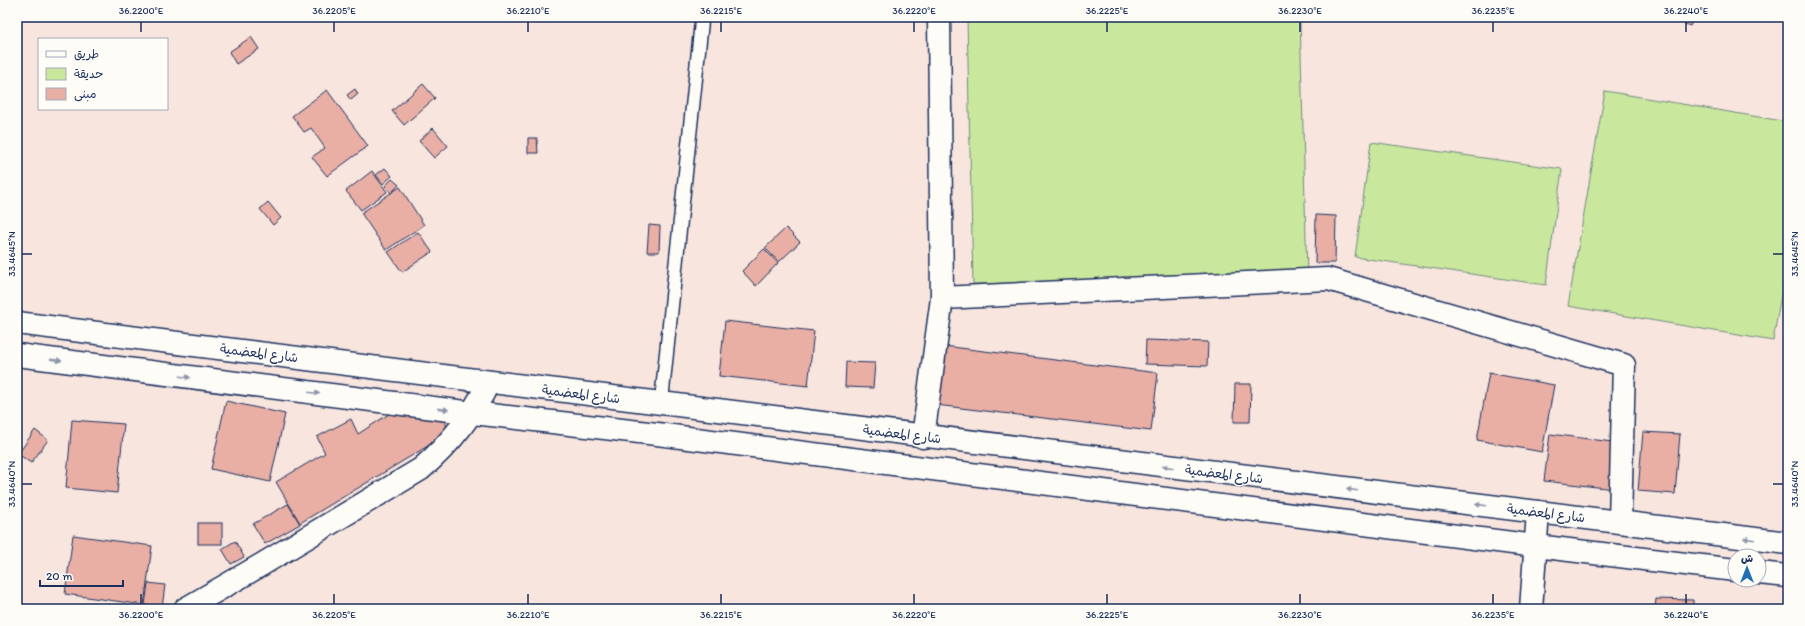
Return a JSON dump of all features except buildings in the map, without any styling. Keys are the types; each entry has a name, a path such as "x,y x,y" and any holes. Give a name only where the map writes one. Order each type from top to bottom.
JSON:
{"main road":[{"path":"923,437 942,298 938,17"},
{"path":"942,298 1328,279 1624,365 1620,522"},
{"name":"شارع المعضمية","path":"17,323 1788,544"},
{"path":"17,355 1727,569"},
{"path":"185,609 421,470 458,434 473,413 489,382"},
{"path":"1234,508 1238,476"},
{"path":"1531,609 1538,512"},
{"path":"1767,574 1788,576"}],"lane":[{"path":"661,404 702,17"}],"green space":[{"path":"967,17 1300,17 1307,276 973,284"},
{"path":"1605,91 1788,122 1788,254 1773,341 1568,306"},
{"path":"1371,142 1562,169 1546,285 1355,257"}]}
